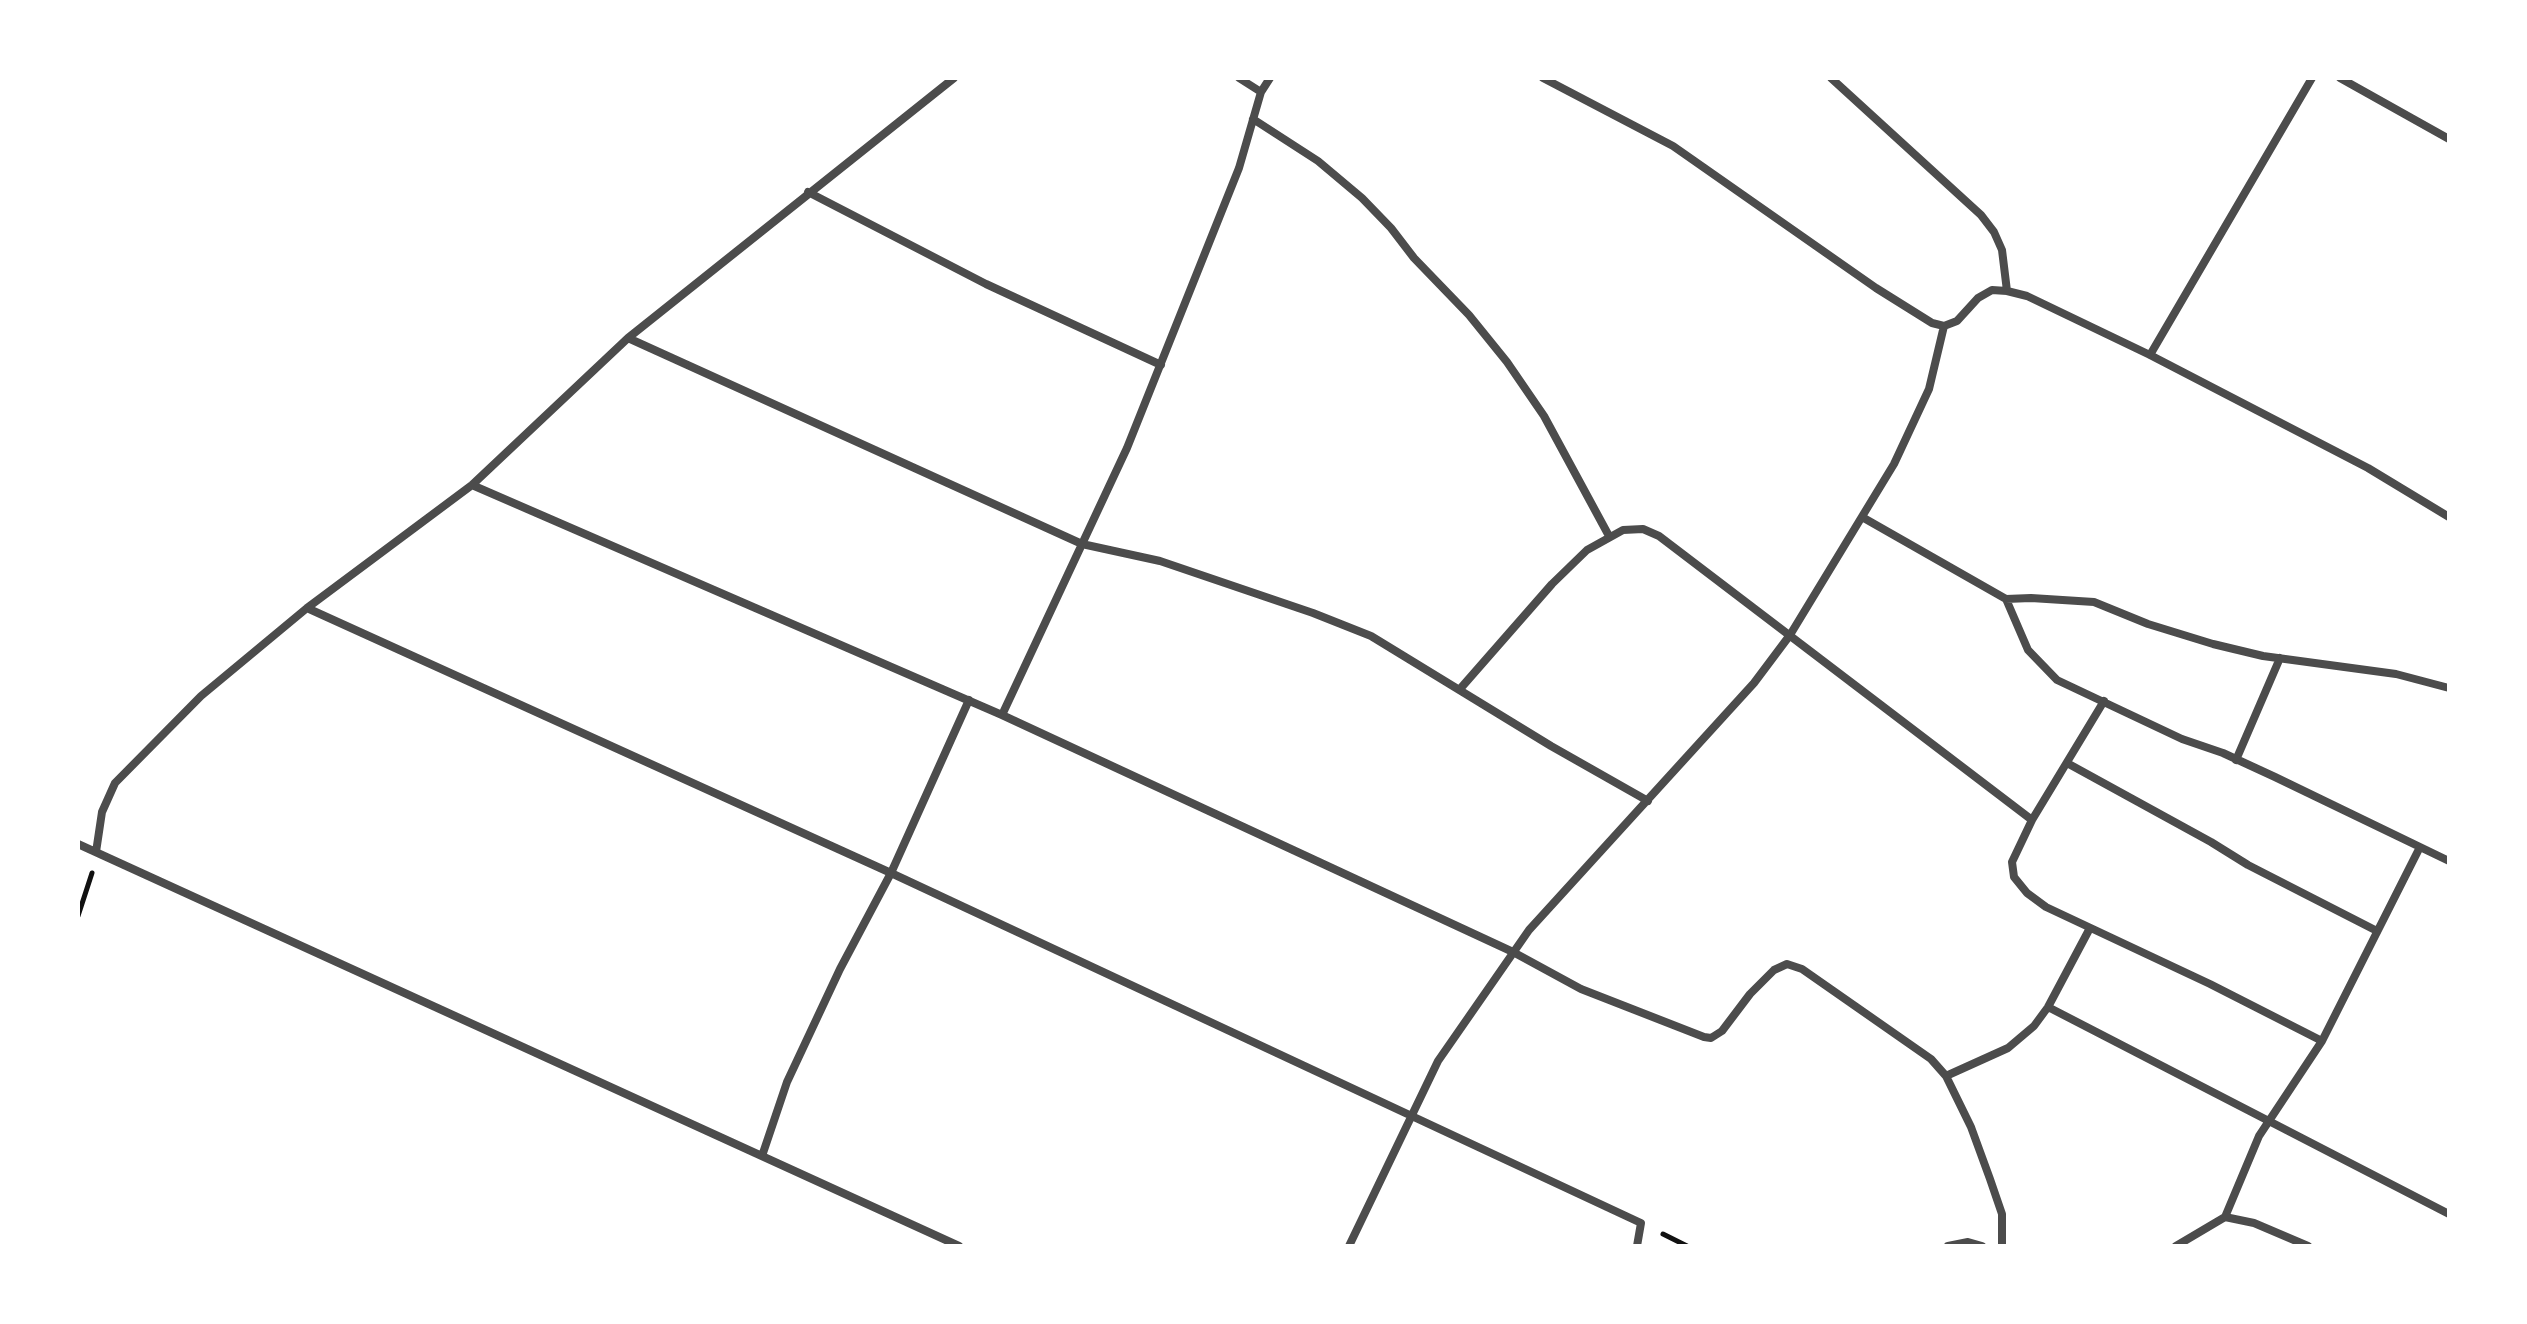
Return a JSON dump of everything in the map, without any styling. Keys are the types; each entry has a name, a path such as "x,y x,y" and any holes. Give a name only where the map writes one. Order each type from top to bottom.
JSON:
{"street":[{"path":"96,852 102,812 115,783 201,696 307,608 472,485 628,338 954,78"},
{"path":"1239,78 1261,92"},
{"path":"1002,715 1127,448 1239,168 1261,92 1270,78"},
{"path":"1543,78 1673,146 1876,288 1932,323 1944,326 1957,321 1978,298 1992,290 2027,296 2150,355 2368,468 2449,517"},
{"path":"1831,78 1981,215 1994,232 2002,250 2007,291"},
{"path":"2150,355 2312,78"},
{"path":"2340,78 2449,139"},
{"path":"1253,119 1318,161 1362,198 1469,315 1507,362 1544,416 1609,536"},
{"path":"808,192 986,284 1161,365"},
{"path":"1349,1246 1438,1061 1513,952 1579,873 1754,683 1790,635 1894,464 1929,389 1944,326"},
{"path":"628,338 1082,544 1160,561 1371,636 1648,801"},
{"path":"472,485 969,700 1513,952 1593,994 1711,1038 1722,1031 1750,994 1774,970 1782,965 1795,966 1811,974 1931,1059 1946,1076 1971,1127 2002,1214 2002,1246"},
{"path":"1862,517 2006,599 2094,602 2148,624 2213,644 2280,658 2396,674 2449,688"},
{"path":"1460,689 1552,584 1587,550 1623,530 1643,529 1659,536 2032,820"},
{"path":"2006,599 2028,650 2057,680 2182,739 2236,760 2449,861"},
{"path":"307,608 891,873 1641,1223 1637,1246"},
{"path":"2236,760 2280,658"},
{"path":"762,1156 787,1082 840,969 891,873 969,700"},
{"path":"2104,701 2032,820 2012,862 2014,877 2027,893 2046,907 2322,1041"},
{"path":"2067,763 2248,865 2377,931"},
{"path":"78,844 959,1246"},
{"path":"2176,1246 2225,1217 2259,1136 2322,1041 2420,847"},
{"path":"1946,1076 2008,1048 2034,1026 2048,1007 2090,928"},
{"path":"2048,1007 2449,1214"},
{"path":"2225,1217 2254,1223 2308,1246"},
{"path":"1948,1246 1968,1242 1982,1246"}],"path":[{"path":"78,916 96,852"}]}
